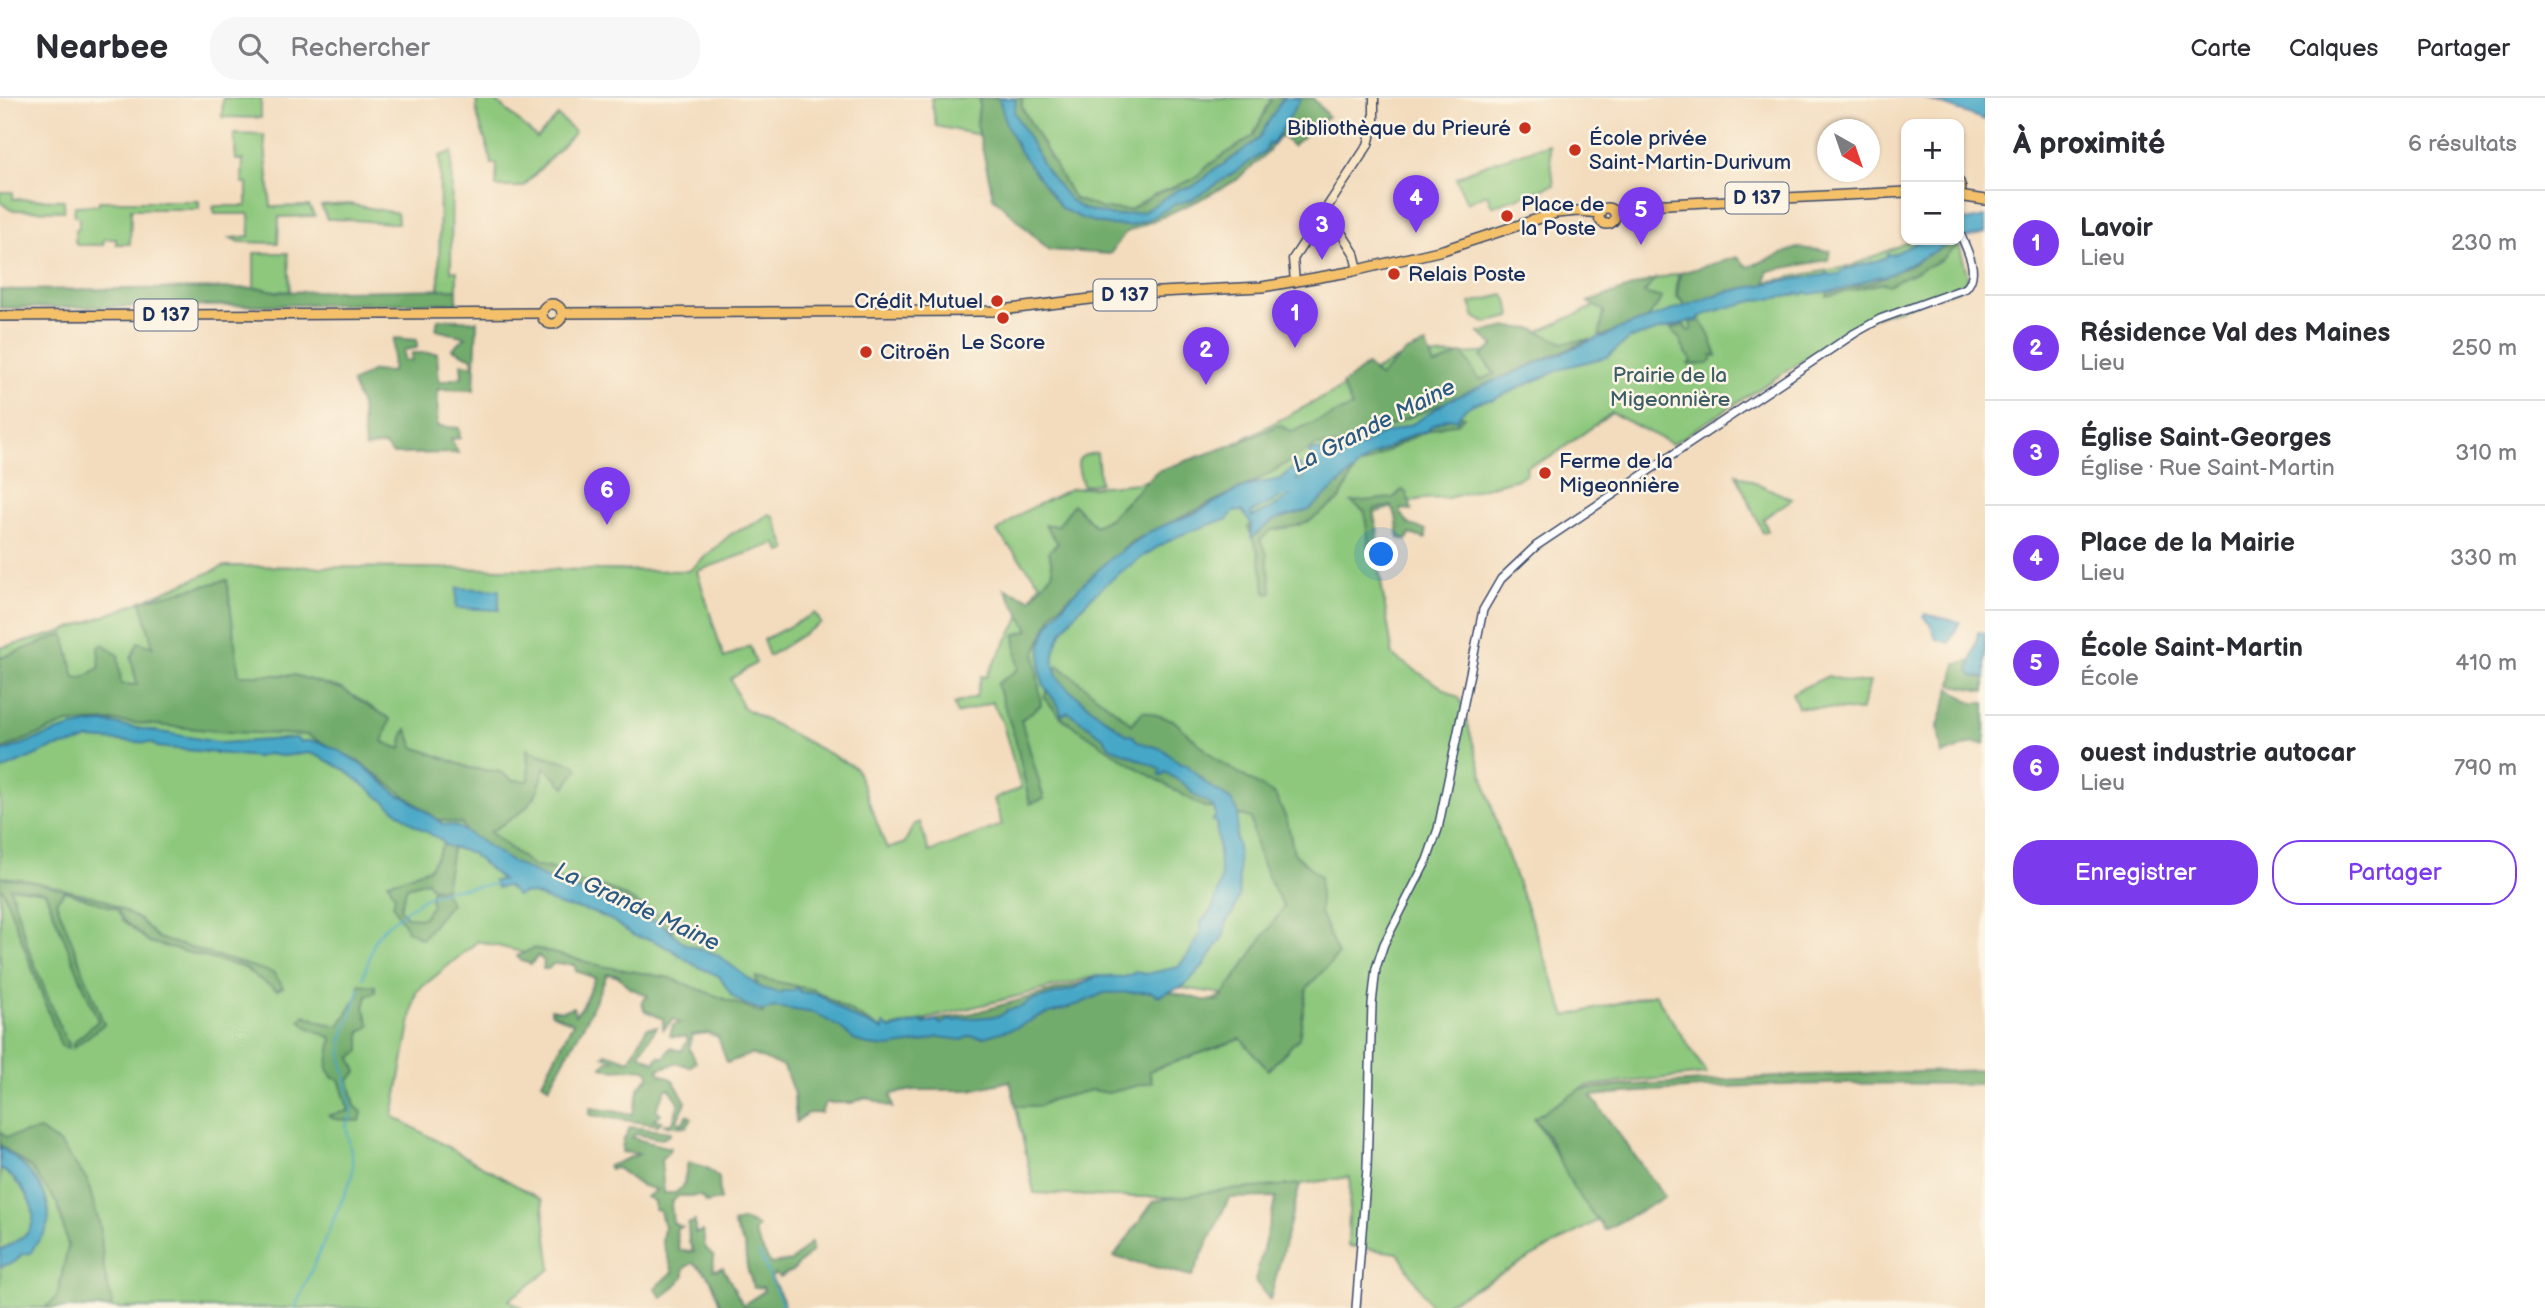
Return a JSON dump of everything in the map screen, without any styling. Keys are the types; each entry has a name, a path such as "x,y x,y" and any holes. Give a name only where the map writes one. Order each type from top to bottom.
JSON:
{"main road":[{"path":"1295,282 1293,259 1368,145 1374,121 1374,98"},
{"name":"D 137","path":"562,313 993,312 1139,293 1228,290 1295,282 1443,250 1547,215 1578,211 1600,213 1605,208 1611,208 1615,212 1647,205 1901,192"},
{"path":"1326,209 1354,253 1358,270"},
{"path":"552,303 560,307 562,313 561,319 552,324 546,322 541,313 546,305 552,303"},
{"name":"D 137","path":"0,316 541,313"}],"street":[{"path":"1356,1308 1367,1168 1372,1004 1376,968 1384,944 1433,844 1483,610 1493,590 1523,556 1564,526 1865,326 1966,288 1972,281 1973,267 1964,242"}],"green space":[{"path":"223,98 261,98 261,118 222,117"},
{"path":"477,98 493,98 537,138 558,116 575,132 523,187 496,187 497,164 491,164 478,115"},
{"path":"931,98 980,98 977,124 979,135 936,126"},
{"path":"980,98 1022,98 1022,108 1074,199 1103,209 1130,210 1154,195 1192,180 1213,162 1253,136 1272,98 1313,98 1328,116 1292,146 1281,135 1266,154 1235,181 1125,233 1110,254 1049,250 993,197 977,124"},
{"path":"1022,98 1272,98 1253,136 1213,162 1192,180 1154,195 1130,210 1103,209 1074,199 1022,108"},
{"path":"234,134 264,135 271,207 309,206 315,216 279,217 278,243 240,242 231,238 250,236 249,214 215,214 213,206 247,206 247,184 242,183 243,160 236,160"},
{"path":"1549,144 1554,185 1492,206 1487,194 1467,203 1456,178 1478,167"},
{"path":"452,152 451,271 457,271 457,308 439,308 440,156"},
{"path":"0,192 13,192 13,199 64,200 64,211 11,210 0,202"},
{"path":"99,201 199,201 199,209 131,209 130,244 116,244 116,239 104,239 103,245 77,245 75,229 79,228 79,216 74,216 75,206 98,205"},
{"path":"349,204 397,213 398,223 327,219 321,206"},
{"name":"Prairie de la Migeonnière","path":"1901,245 1959,245 1968,277 1959,289 1867,320 1672,444 1612,413 1549,458 1526,466 1527,473 1517,479 1448,498 1421,499 1370,514 1393,656 1460,699 1500,834 1566,1016 1655,994 1707,1074 1587,1086 1534,1118 1597,1221 1439,1308 1432,1308 1398,1253 1348,1246 1350,1177 1211,1197 1112,1197 1034,1193 1016,1106 1224,994 1097,976 883,1030 814,990 756,978 763,1014 478,941 416,992 393,1116 542,1200 551,1269 509,1300 522,1308 0,1308 0,648 55,634 225,566 689,571 731,534 769,514 774,517 787,550 781,552 776,543 697,571 724,658 750,646 756,663 731,679 742,707 856,768 887,849 905,843 913,825 920,822 929,852 1002,825 994,799 1021,788 1002,721 992,702 957,714 954,704 976,697 981,676 986,677 1040,583 997,532 1023,512 1070,489 1139,483 1201,461 1397,359 1491,352 1657,279 1678,273 1676,296 1685,304 1727,289 1851,266"},
{"path":"1942,245 1956,247 1941,260 1888,285 1883,283 1827,296 1828,291 1867,284 1913,264"},
{"path":"1797,248 1830,251 1828,260 1768,271 1766,284 1729,291 1686,306 1677,295 1680,273 1737,257 1748,267"},
{"path":"254,253 288,253 290,292 254,289"},
{"path":"1655,279 1644,293 1662,298 1648,318 1599,337 1604,311 1588,302"},
{"path":"262,288 277,292 457,289 457,303 0,308 0,290"},
{"path":"1504,295 1511,317 1485,323 1475,317 1470,303"},
{"path":"438,319 477,321 474,390 438,389 437,426 459,428 460,438 451,439 458,453 393,454 384,445 365,448 361,406 352,383 373,371 392,372 394,338 417,340 417,348 404,350 404,360 411,361 412,353 437,353 439,382 462,377 461,363 473,366 472,358 452,349 466,337 436,330"},
{"path":"1700,319 1717,356 1712,355 1712,361 1708,364 1689,365 1692,361 1671,329 1684,325 1688,331 1692,330 1690,322"},
{"path":"1508,327 1534,329 1563,343 1591,339 1346,445 1316,446 1258,480 1132,541 1054,611 1035,653 1041,705 1021,720 1044,799 1030,804 1015,738 997,684 1018,669 1015,635 1029,630 1005,589 1031,599 1053,572 1049,551 1058,543 1045,525 1059,525 1073,504 1095,526 1110,518 1157,471 1238,443 1280,425 1291,432 1352,407 1342,385 1367,365 1379,377 1405,353 1426,344 1434,366 1463,353 1479,380 1495,374 1481,357 1494,345 1479,333"},
{"path":"1454,412 1464,417 1456,424 1419,435 1357,466 1340,499 1311,520 1272,530 1260,540 1266,551 1272,592 1266,594 1258,552 1248,527 1358,462"},
{"path":"1097,453 1100,483 1083,486 1078,467 1079,459"},
{"path":"1736,474 1792,499 1763,519 1768,531 1763,533"},
{"path":"1402,490 1406,492 1412,510 1401,509 1401,514 1410,525 1426,530 1426,539 1410,534 1407,540 1399,538 1396,516 1391,506 1375,509 1381,560 1370,559 1365,512 1351,502 1393,498"},
{"path":"227,580 239,675 294,675 342,689 390,719 383,742 401,749 407,729 414,747 470,768 501,772 512,780 529,781 527,748 538,754 575,764 578,769 565,787 544,767 538,791 532,800 519,814 490,832 533,866 555,869 559,879 604,887 665,918 673,929 671,933 632,910 608,906 599,895 586,898 532,875 467,835 462,824 437,819 358,761 307,735 229,732 113,721 67,723 0,750 0,658 64,634 75,678 85,677 100,667 98,648 103,644 118,655 121,684 137,685 131,658 138,642 153,647 141,601"},
{"path":"815,613 821,623 769,656 763,640"},
{"path":"1971,661 1969,672 1985,679 1985,691 1952,685 1956,664"},
{"path":"1058,665 1132,724 1143,711 1173,720 1217,760 1275,795 1287,820 1294,853 1320,877 1320,913 1338,955 1307,988 1299,1038 1268,1070 1241,1039 1149,1071 1152,1082 1108,1093 1092,1090 1051,1100 1040,1106 1016,1106 1010,1081 970,1090 914,1090 891,1094 893,1108 866,1097 852,1103 825,1103 821,1113 808,1113 796,1122 794,1094 784,1067 751,1054 727,1063 718,1037 708,1033 692,1035 689,1048 696,1062 690,1067 678,1063 658,1069 660,1074 673,1080 686,1102 677,1120 682,1124 687,1115 692,1118 686,1127 663,1125 673,1122 679,1102 670,1089 666,1089 656,1109 661,1114 654,1119 662,1121 658,1125 590,1115 590,1108 633,1114 639,1087 650,1076 647,1071 641,1069 613,1070 602,1067 607,1061 615,1060 603,1056 606,1053 629,1061 647,1028 657,1027 639,1054 654,1062 659,1056 664,1058 670,1048 681,1051 687,1042 687,1037 670,1036 673,1025 680,1023 673,1019 663,1030 663,1019 644,1010 642,1001 648,996 628,987 618,975 607,974 588,1017 549,1087 542,1082 573,1023 551,1013 551,1009 562,1011 573,1007 575,1015 582,1007 595,978 576,971 574,964 553,964 548,969 543,969 544,961 538,956 531,964 521,961 517,956 534,948 602,966 670,978 763,1014 756,977 814,990 883,1030 973,1013 1106,976 1203,1000 1219,1001 1284,907 1263,864 1255,842 1251,818 1202,806 1124,760 1062,718 1044,698"},
{"path":"1828,676 1849,682 1870,682 1861,711 1798,707 1792,693"},
{"path":"1950,688 1972,703 1985,703 1985,744 1973,743 1942,755 1938,726"},
{"path":"445,841 453,844 445,889 431,887 427,881 407,887 400,908 407,917 423,918 432,905 432,889 444,892 451,903 422,939 407,930 393,905 395,896 388,882 430,868"},
{"path":"0,877 27,880 103,899 140,920 158,938 274,973 283,987 277,990 245,968 149,942 123,920 117,909 65,891 56,901 104,1024 73,1048 73,1043 98,1021 45,892 10,887 29,950 69,1043 69,1048 61,1046 0,888"},
{"path":"359,984 375,986 375,992 367,996 364,1007 370,1026 360,1032 360,1051 351,1058 357,1072 349,1080 355,1106 362,1112 360,1121 334,1119 329,1115 349,1111 339,1079 333,1078 327,1069 332,1038 307,1027 300,1020 305,1015 339,1026 359,994"},
{"path":"1985,1070 1985,1084 1788,1085 1591,1096 1665,1197 1605,1230 1574,1189 1548,1137 1534,1118 1581,1089 1813,1075"},
{"path":"630,1127 671,1132 662,1139 635,1134 632,1138 670,1148 661,1159 664,1193 675,1193 683,1187 688,1162 707,1168 719,1178 720,1200 707,1203 700,1196 678,1196 671,1203 673,1223 682,1227 676,1229 679,1250 694,1252 689,1242 688,1224 695,1221 695,1233 703,1231 705,1247 714,1257 713,1270 723,1268 743,1305 764,1291 763,1287 754,1288 747,1267 745,1247 733,1224 743,1220 758,1226 754,1233 770,1264 792,1261 811,1242 812,1251 792,1271 780,1277 775,1274 771,1277 783,1300 784,1308 721,1308 709,1277 693,1263 684,1268 684,1277 662,1298 655,1288 673,1272 662,1241 664,1227 660,1211 654,1209 654,1201 646,1197 657,1190 640,1185 617,1168 610,1169 608,1166 641,1154 622,1152 623,1141"},
{"path":"40,1130 60,1144 87,1180 100,1226 104,1270 113,1308 45,1308 57,1297 68,1246 58,1205 31,1168 0,1145 0,1131 6,1137"},
{"path":"1300,1184 1270,1300 1255,1281 1276,1197 1229,1198 1192,1276 1114,1257 1154,1201 1215,1191"}],"water":[{"path":"999,98 1014,98 1014,112 1046,170 1069,199 1083,209 1114,216 1143,212 1179,189 1192,187 1258,139 1283,98 1301,98 1272,145 1269,143 1265,151 1193,199 1131,226 1107,225 1083,219 1062,209 1020,152 1006,124"},
{"path":"1923,98 1985,98 1985,120"},
{"path":"1985,217 1985,233 1964,239 1964,221"},
{"path":"1912,245 1947,245 1885,277 1879,276 1841,290 1809,294 1806,292 1802,295 1799,293 1740,304 1699,317 1697,322 1693,320 1629,339 1607,357 1566,367 1492,400 1476,403 1466,408 1457,420 1449,418 1432,425 1427,431 1414,434 1371,456 1309,510 1274,520 1251,538 1251,523 1242,511 1233,512 1227,520 1172,539 1135,562 1091,598 1072,618 1059,639 1054,660 1059,679 1080,699 1126,734 1133,736 1138,742 1162,749 1179,763 1187,765 1207,784 1231,800 1238,812 1236,839 1239,897 1227,921 1224,935 1204,965 1184,986 1158,996 1151,992 1104,993 1040,1016 1018,1027 984,1037 970,1036 962,1040 938,1037 888,1047 868,1045 854,1040 841,1028 814,1013 775,1007 763,1011 744,1004 732,996 719,976 652,940 634,936 613,921 595,913 563,907 536,895 523,893 517,896 507,886 497,888 494,881 502,880 471,853 444,845 441,840 414,825 345,770 309,753 282,756 267,754 257,757 157,747 152,743 88,739 52,748 0,771 0,752 66,729 93,724 108,723 223,743 296,738 300,742 325,744 352,758 398,795 405,797 443,824 456,826 510,861 554,882 624,906 626,911 662,924 685,944 716,954 761,988 780,993 794,991 796,988 800,992 818,994 850,1016 883,1030 883,1024 891,1029 922,1021 924,1024 937,1020 940,1024 952,1019 956,1021 999,1016 1006,1010 1021,1007 1030,1001 1073,989 1097,976 1125,977 1136,972 1146,974 1178,967 1189,954 1200,932 1201,922 1212,909 1217,895 1221,877 1216,822 1212,821 1215,810 1194,795 1187,786 1165,772 1161,776 1161,769 1110,747 1103,737 1068,712 1062,715 1044,686 1040,672 1041,646 1046,630 1058,611 1111,558 1151,531 1254,484 1281,479 1291,469 1301,465 1300,474 1291,489 1251,513 1252,517 1261,513 1278,504 1299,485 1306,468 1313,466 1313,458 1309,453 1311,450 1345,454 1370,442 1372,438 1414,423 1449,400 1618,329 1722,293 1827,273 1839,274 1841,271 1886,258 1888,254 1892,255"},
{"path":"457,588 499,590 499,610 456,608"},
{"path":"1925,614 1960,622 1949,643 1936,639 1932,627 1923,616"},
{"path":"1978,632 1985,633 1985,678 1973,676 1969,672"},
{"path":"0,1147 20,1162 37,1182 48,1205 49,1218 46,1230 31,1253 22,1254 15,1262 0,1267 0,1250 28,1232 33,1215 27,1196 15,1180 0,1169"}],"waterway":[{"name":"La Grande Maine","path":"1275,492 1316,484"},
{"path":"363,978 375,939 387,925 424,898 447,890 498,884"},
{"path":"295,1308 352,1177 353,1163 346,1126 352,1114 342,1058 342,1040 360,988"},
{"path":"759,1253 784,1308"}],"place":[{"name":"Bibliothèque du Prieuré","path":"1525,128"},
{"name":"École privée Saint-Martin-Durivum","path":"1575,150"},
{"name":"Place de la Poste","path":"1507,216"},
{"name":"Place de la Mairie","path":"1416,233"},
{"name":"École Saint-Martin","path":"1641,245"},
{"name":"Église Saint-Georges","path":"1322,260"},
{"name":"Relais Poste","path":"1394,274"},
{"name":"Crédit Mutuel","path":"997,301"},
{"name":"Le Score","path":"1003,318"},
{"name":"Lavoir","path":"1295,348"},
{"name":"Citroën","path":"866,352"},
{"name":"Résidence Val des Maines","path":"1206,385"},
{"name":"Ferme de la Migeonnière","path":"1545,473"},
{"name":"ouest industrie autocar","path":"607,525"}]}
